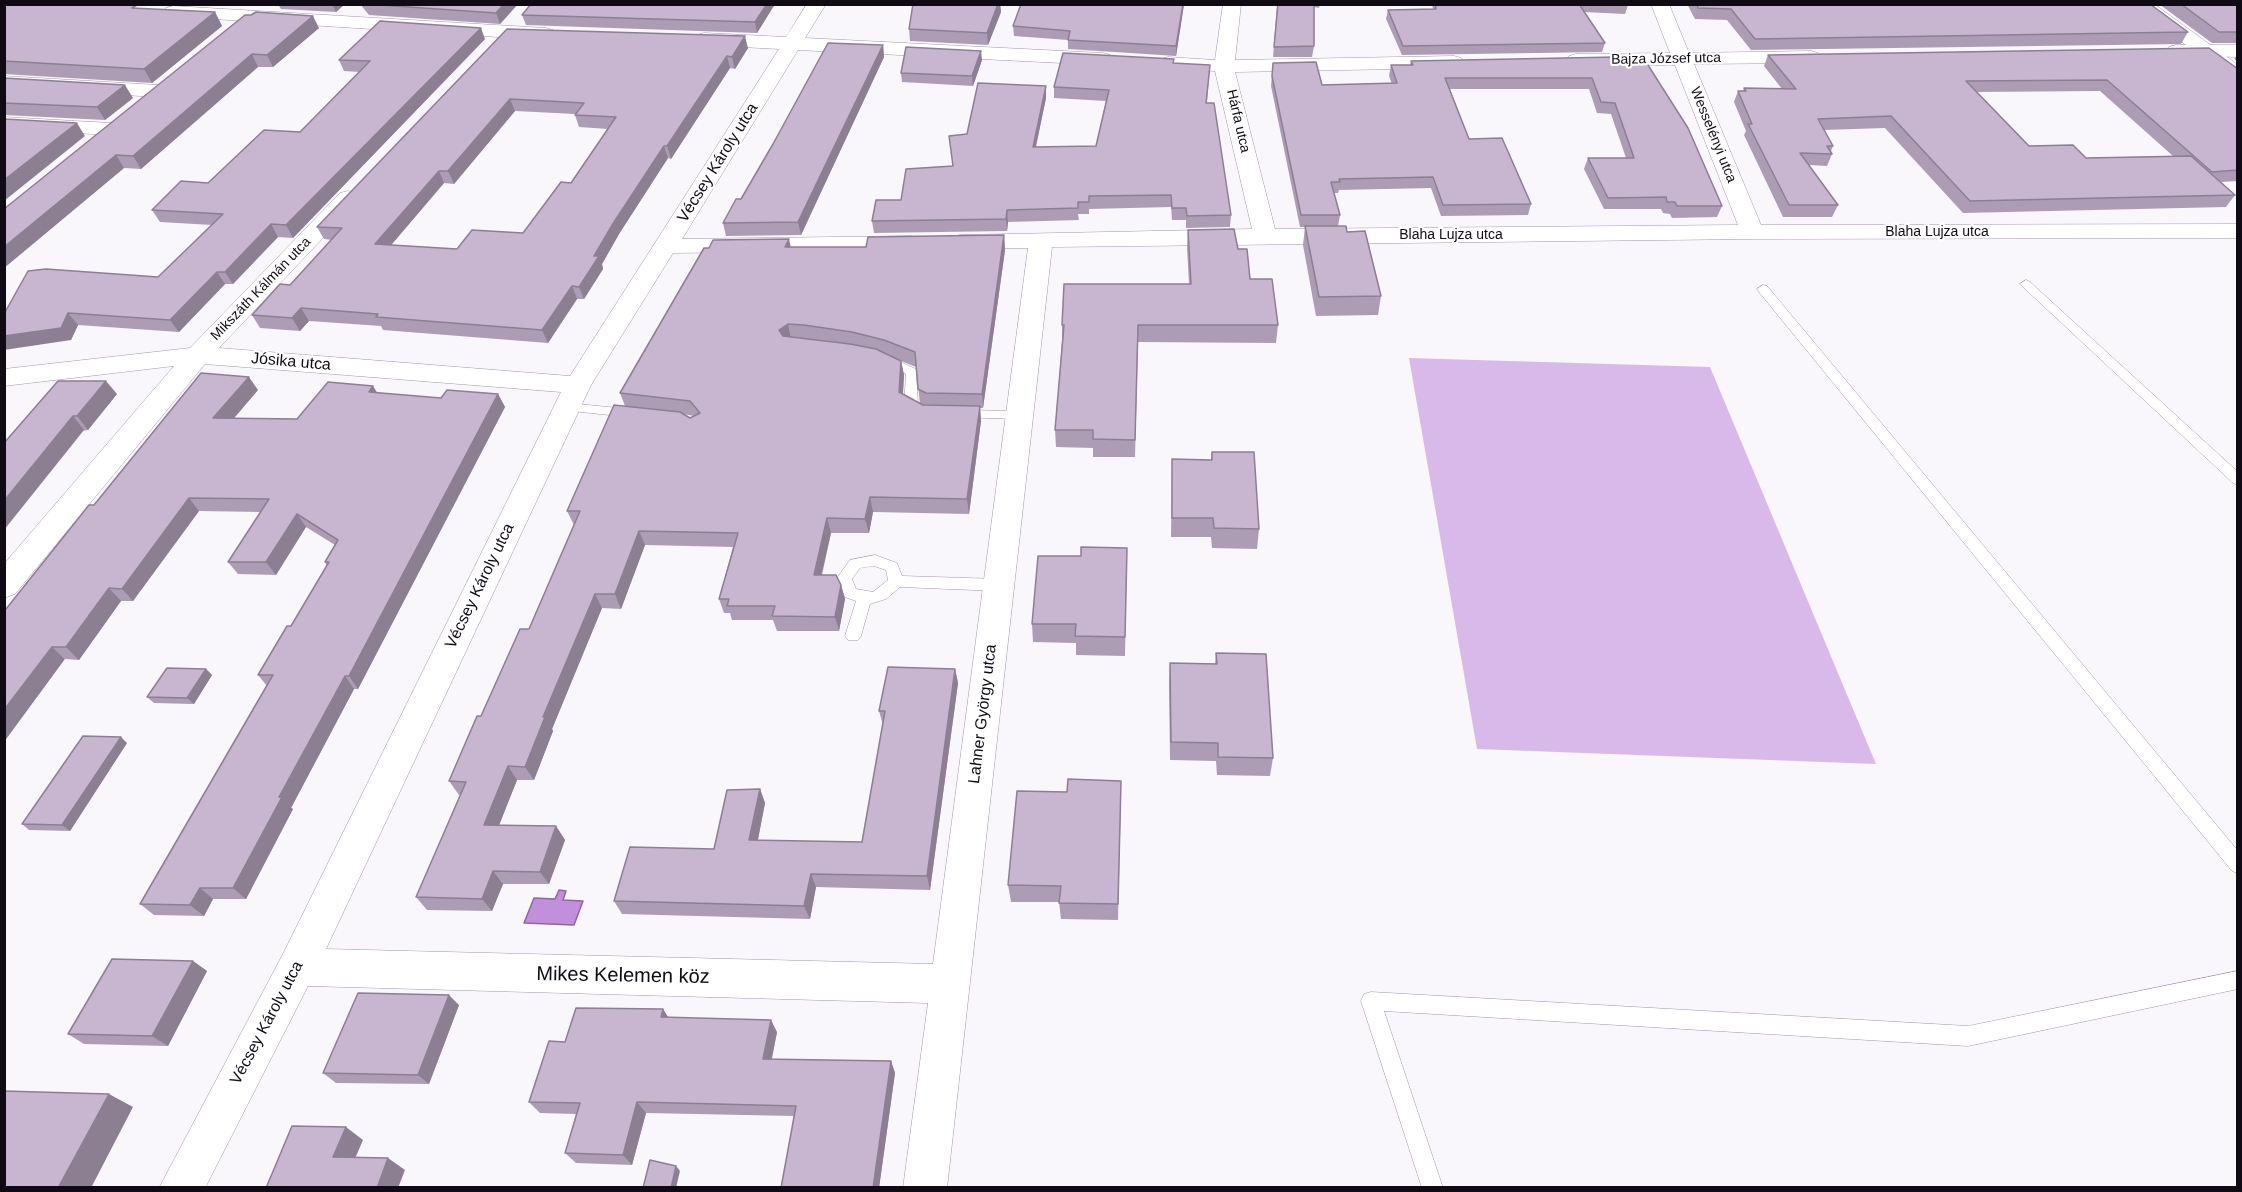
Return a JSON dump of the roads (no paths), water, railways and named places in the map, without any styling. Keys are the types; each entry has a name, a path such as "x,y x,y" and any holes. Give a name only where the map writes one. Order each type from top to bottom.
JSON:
{"street":[{"name":"Vécsey Károly utca","path":"181,1188 297,968 572,396 817,4"},
{"name":"Hárfa utca","path":"1232,4 1224,66 1265,236"},
{"name":"Wesselényi utca","path":"1660,4 1752,232"},
{"path":"2141,4 2238,75"},
{"path":"158,11 258,10 506,32 563,34"},
{"path":"223,38 258,10"},
{"path":"481,58 525,11"},
{"path":"690,39 794,42 1117,60"},
{"path":"2158,51 2238,51"},
{"name":"Bajza József utca","path":"1553,61 1825,57"},
{"path":"1153,62 1224,66 1471,62"},
{"path":"85,151 177,76"},
{"path":"4,82 158,91"},
{"path":"4,123 124,118"},
{"name":"Mikszáth Kálmán utca","path":"4,586 198,355 360,185"},
{"name":"Blaha Lujza utca","path":"665,246 1265,236 2238,231"},
{"name":"Lahner György utca","path":"925,1188 1041,241"},
{"name":"Jósika utca","path":"4,378 198,355 572,396"},
{"name":"Mikes Kelemen köz","path":"297,968 950,984"}],"lane":[{"path":"2026,284 2238,480"},
{"path":"1762,290 2238,865"},
{"path":"877,357 888,359 912,372 911,407 926,414 1018,415"},
{"path":"572,396 644,415"},
{"path":"875,560 892,567 896,581 884,595 864,599 850,593 844,578 855,564 875,560"},
{"path":"896,581 999,585"},
{"path":"853,636 864,599"},
{"path":"1433,1188 1371,1001 1968,1036 2238,981"}]}
